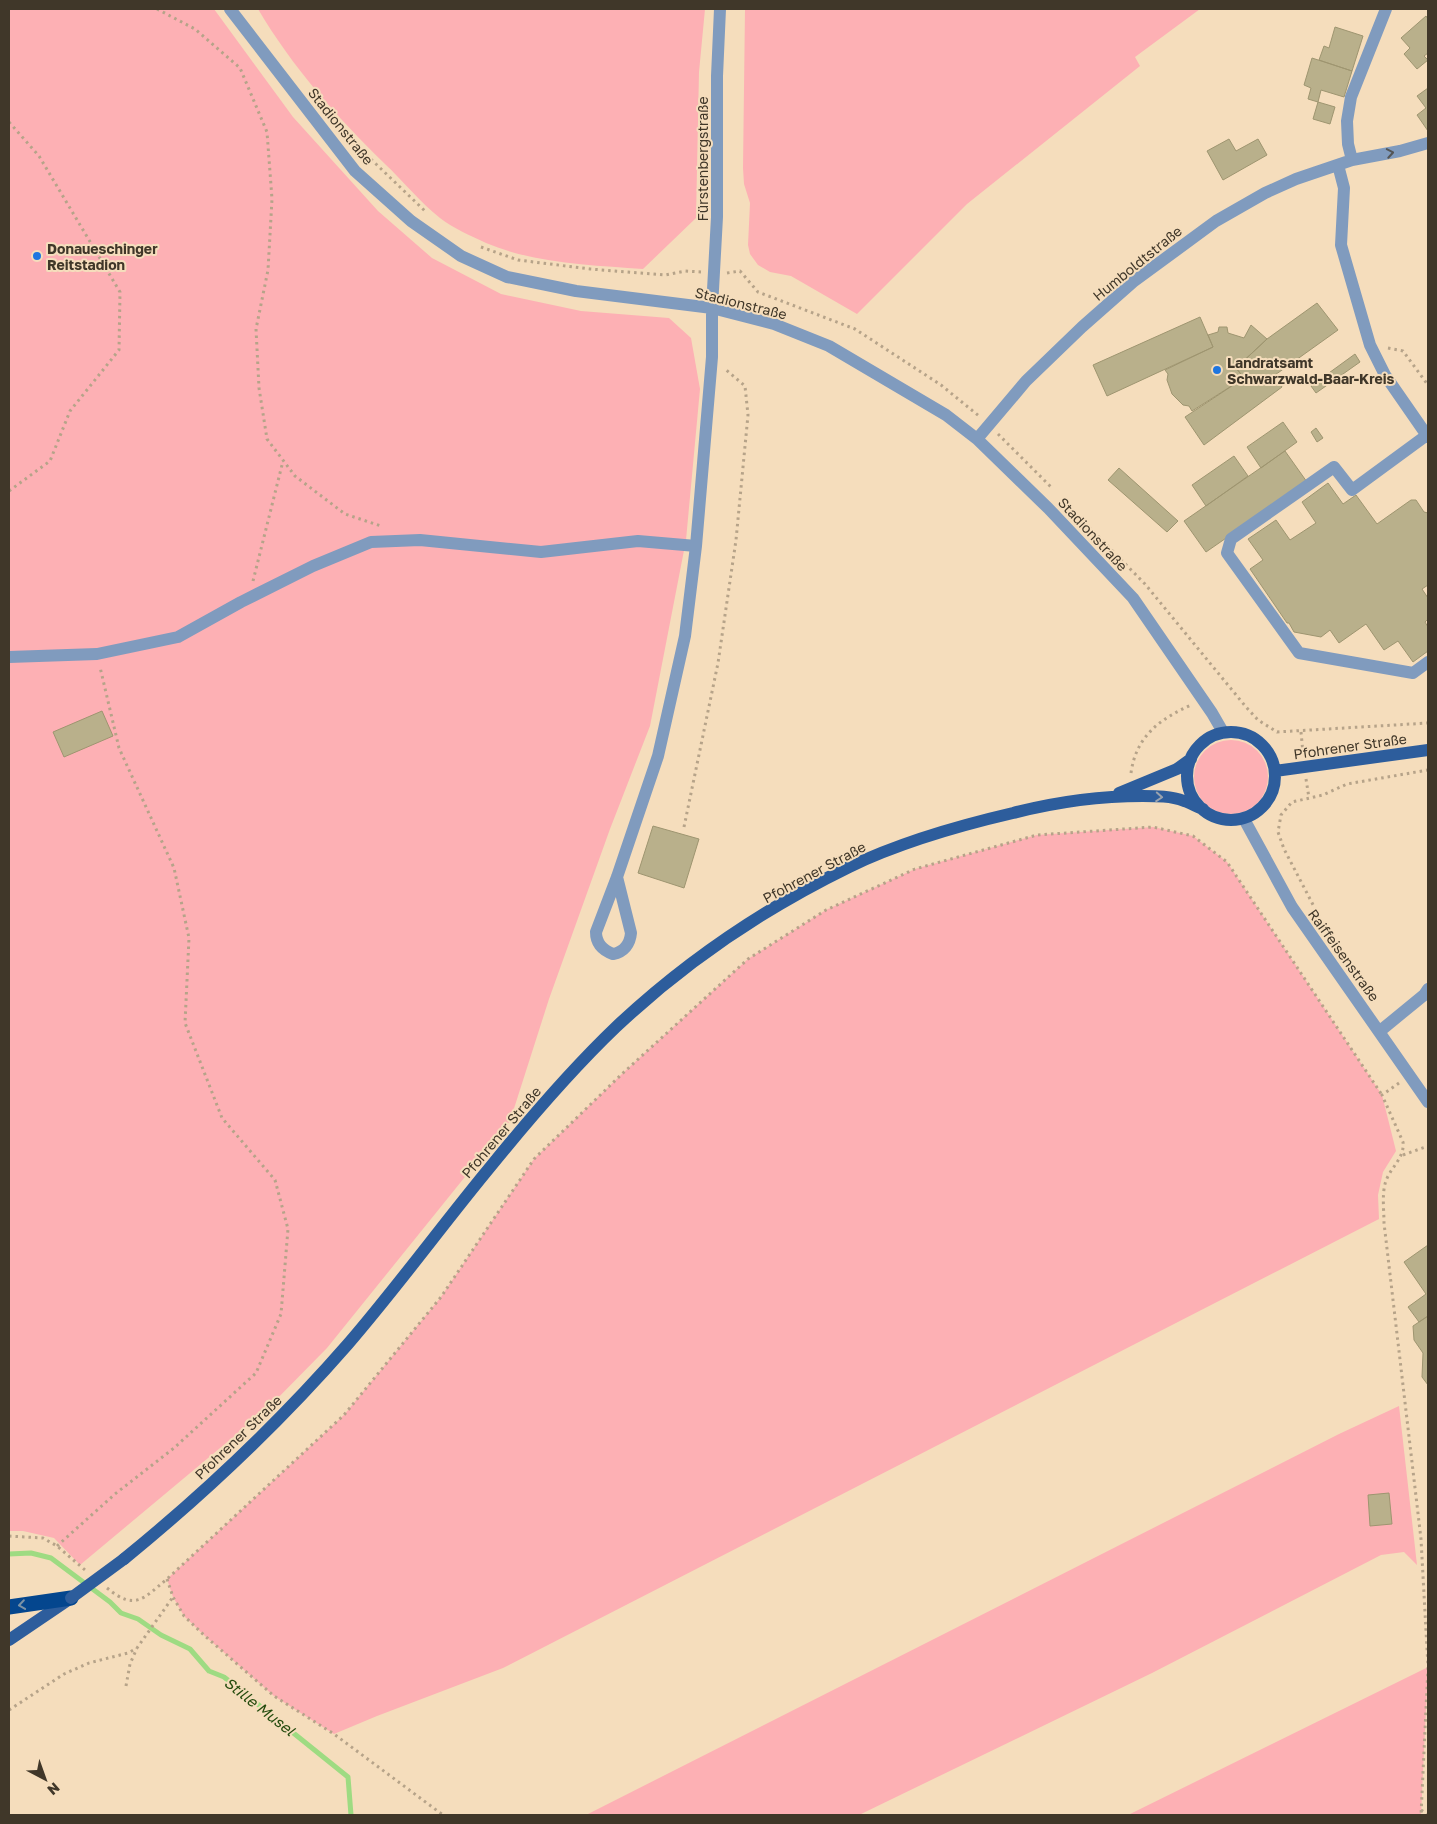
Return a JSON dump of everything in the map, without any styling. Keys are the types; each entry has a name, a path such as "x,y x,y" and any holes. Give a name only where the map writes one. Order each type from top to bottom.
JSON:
{"highway":[{"path":"9,1607 71,1598"}],"main road":[{"path":"1223,732 1238,732 1252,736 1263,745 1271,757 1275,771 1275,785 1270,798 1261,809 1244,819 1233,820 1217,817 1203,809 1194,799 1189,786 1187,772 1191,759 1198,747 1209,738 1223,732"},
{"name":"Pfohrener Straße","path":"1275,771 1428,750"},
{"name":"Pfohrener Straße","path":"1113,796 1176,769 1191,759"},
{"name":"Pfohrener Straße","path":"9,1640 124,1559 228,1469 305,1392 352,1340 490,1167 550,1097 616,1028 688,967 767,913 808,889 850,867 892,849 935,834 1006,815 1068,802 1113,796 1182,800 1203,809"}],"street":[{"name":"Stadionstraße","path":"230,9 355,171 411,221 461,256 507,277 576,291 712,308 774,324 829,346 946,415 977,440 1048,508 1133,598 1204,700 1223,732"},
{"name":"Fürstenbergstraße","path":"617,877 630,939 620,953 613,954 601,947 596,939 596,932 617,877 658,756 685,636 696,546 712,357 712,308 717,217 717,76 720,9"},
{"path":"1352,160 1348,144 1347,120 1351,97 1386,9"},
{"name":"Humboldtstraße","path":"977,440 1026,382 1082,327 1134,282 1216,220 1265,193 1296,179 1352,160 1400,151 1428,143"},
{"path":"1338,165 1344,188 1341,245 1370,345 1384,375 1428,436 1352,490 1334,467 1231,539 1227,553 1299,652 1413,673 1428,662"},
{"path":"9,657 97,654 178,637 313,566 371,542 420,540 541,552 638,541 696,546"},
{"name":"Raiffeisenstraße","path":"1244,819 1292,908 1428,1102"},
{"path":"1380,1031 1424,995 1428,989"}],"path":[{"path":"157,9 196,29 240,68 267,132 272,199 268,270 256,329 259,388 267,439 295,476 345,514 382,527"},
{"path":"9,122 39,156 120,292 119,350 70,411 50,462 9,491"},
{"path":"350,139 426,212"},
{"path":"478,246 518,260 590,269 664,275 693,271 714,275 740,271 758,292 855,329 941,385 989,425"},
{"path":"1370,345 1403,351 1428,385"},
{"path":"684,827 718,663 736,540 748,415 745,386 712,357"},
{"path":"249,598 283,460"},
{"path":"57,1546 115,1494 174,1448 256,1374 281,1314 288,1229 275,1180 222,1118 185,1023 189,938 174,868 119,748 97,654"},
{"path":"1130,789 1131,771 1137,750 1146,735 1165,718 1204,700"},
{"path":"1301,732 1428,723"},
{"path":"1323,924 1284,849 1278,832 1281,815 1292,802 1323,795 1347,784 1428,770"},
{"path":"443,1815 334,1734 274,1696 204,1636 184,1616 173,1597 167,1580 344,1415 441,1297 534,1159 623,1073 748,959 826,910 915,868 1037,835 1154,827 1193,836 1227,862 1382,1096 1404,1142 1402,1155 1393,1166 1385,1184 1384,1223 1422,1557 1428,1667 1421,1815"},
{"path":"1382,1096 1409,1075"},
{"path":"1402,1155 1428,1146"},
{"path":"126,1686 130,1664 137,1648 173,1597"},
{"path":"9,1710 64,1674 89,1663 128,1653 137,1648"},
{"path":"1421,1810 1428,1814"}],"shaded area":[{"path":"9,9 214,9 293,117 378,211 432,258 501,294 581,311 669,318 691,338 700,389 686,540 650,726 610,829 549,999 510,1121 327,1348 268,1408 80,1565 54,1538 23,1531 9,1531"},
{"path":"258,9 705,9 699,72 696,218 643,269 584,265 544,259 505,250 474,238 433,212 349,128 316,91 271,31"},
{"path":"745,9 1200,9 1135,57 1140,66 967,204 857,314 791,276 770,272 758,265 750,254 748,245 750,203 744,184 743,168"},
{"path":"1238,740 1258,750 1266,763 1268,777 1266,791 1258,804 1245,812 1224,814 1204,804 1196,791 1194,770 1204,750 1217,742"},
{"path":"1153,827 1193,836 1227,862 1382,1095 1396,1151 1383,1172 1378,1195 1379,1219 503,1668 334,1734 274,1696 184,1616 173,1597 167,1579 344,1415 441,1297 534,1159 623,1073 748,959 826,910 915,869 1037,835"},
{"path":"1399,1406 1417,1565 1404,1552 1381,1555 1152,1673 859,1815 586,1815 1339,1434"},
{"path":"1428,1667 1421,1815 1128,1815 1414,1674"}],"building":[{"path":"1426,16 1428,19 1428,53 1424,56 1428,60 1417,69 1404,54 1410,48 1401,38"},
{"path":"1335,27 1363,36 1352,71 1319,60 1324,46 1329,48"},
{"path":"1312,58 1352,71 1344,97 1321,90 1318,102 1308,99 1311,88 1304,85"},
{"path":"1428,88 1428,131 1417,115 1426,108 1417,96"},
{"path":"1318,102 1335,107 1330,124 1313,119"},
{"path":"1229,139 1236,151 1258,139 1267,155 1223,180 1207,151"},
{"path":"1317,303 1338,330 1275,375 1282,387 1204,445 1185,417 1244,378 1236,368 1267,339"},
{"path":"1200,317 1213,347 1107,396 1093,365"},
{"path":"1251,325 1267,339 1236,368 1244,378 1192,411 1189,406 1183,405 1172,394 1167,380 1168,374 1165,370 1213,347 1208,335 1218,332 1219,327 1227,327 1228,333 1244,338"},
{"path":"1355,354 1360,362 1316,393 1311,386"},
{"path":"1283,422 1297,442 1261,468 1247,447"},
{"path":"1316,428 1323,438 1317,442 1311,432"},
{"path":"1285,451 1307,482 1206,552 1184,521"},
{"path":"1234,456 1248,476 1206,506 1192,485"},
{"path":"1119,468 1178,521 1167,532 1108,480"},
{"path":"1328,483 1343,504 1356,495 1377,524 1411,500 1416,500 1424,512 1428,513 1428,585 1422,589 1428,598 1428,619 1425,622 1428,627 1428,651 1413,662 1398,641 1384,650 1366,624 1339,643 1330,630 1321,637 1294,632 1250,569 1263,560 1248,539 1276,520 1290,540 1316,523 1302,502"},
{"path":"102,711 113,736 64,757 53,732"},
{"path":"653,826 699,839 684,888 638,873"},
{"path":"1428,1245 1428,1316 1419,1322 1408,1307 1426,1294 1404,1262"},
{"path":"1428,1316 1428,1385 1422,1377 1423,1353 1414,1340 1413,1326"},
{"path":"1389,1493 1392,1524 1370,1526 1368,1495"}],"waterway":[{"name":"Stille Musel","path":"9,1554 31,1553 51,1558 110,1602 121,1613 138,1619 161,1635 190,1649 209,1671 224,1677 348,1777 351,1815"}],"place":[{"name":"Donaueschinger Reitstadion","path":"37,256"},
{"name":"Landratsamt Schwarzwald-Baar-Kreis","path":"1217,370"}]}
